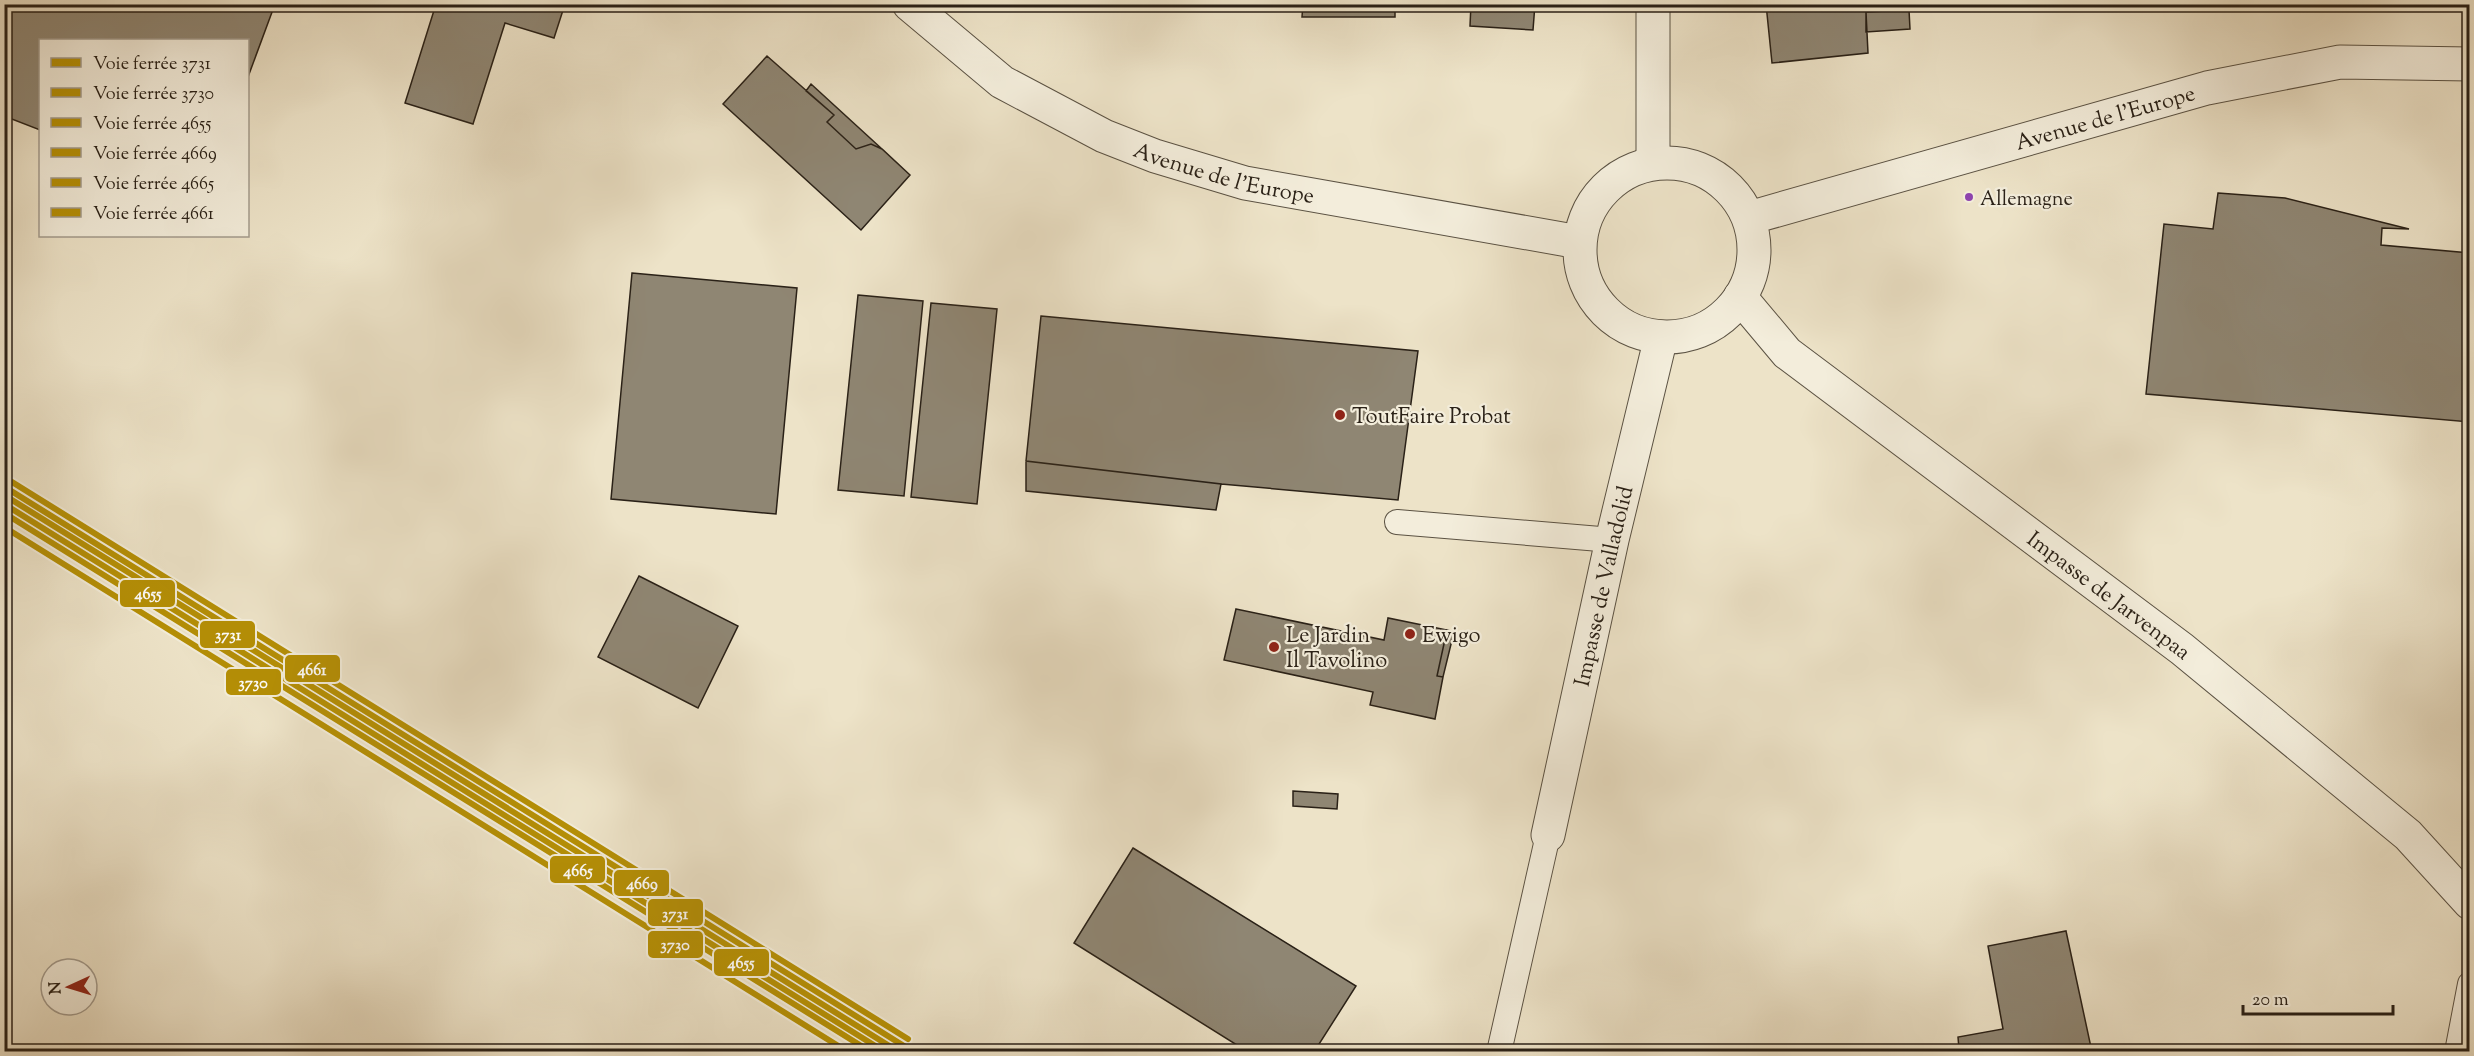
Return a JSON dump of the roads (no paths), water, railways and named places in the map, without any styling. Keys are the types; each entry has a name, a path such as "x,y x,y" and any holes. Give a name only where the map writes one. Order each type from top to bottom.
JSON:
{"street":[{"name":"Avenue de l'Europe","path":"909,4 1002,82 1104,136 1155,156 1245,183 1579,242"},
{"path":"1653,4 1653,162"},
{"name":"Avenue de l'Europe","path":"1749,218 2207,88 2340,62 2469,64"},
{"path":"1653,162 1683,163 1711,173 1734,192 1749,218 1754,245 1752,272 1740,297 1725,315 1706,328 1684,336 1661,337 1634,331 1610,317 1592,296 1581,270 1579,242 1584,220 1595,198 1611,182 1631,169 1653,162"},
{"name":"Impasse de Jarvenpaa","path":"1740,297 1787,353 2182,649 2408,835 2469,903"},
{"name":"Impasse de Valladolid","path":"1548,836 1612,540 1661,337"}],"lane":[{"path":"1397,522 1612,540"},
{"path":"1499,1052 1548,836"},
{"path":"2457,1052 2469,984"}],"rail line":[{"name":"4661","path":"12,482 908,1039"},
{"name":"4669","path":"8,489 904,1046"},
{"name":"3731","path":"4,495 899,1052"},
{"name":"4655","path":"4,504 885,1052"},
{"name":"4665","path":"4,513 871,1052"},
{"name":"3730","path":"4,527 848,1052"}],"place":[{"name":"Allemagne","path":"1969,197"},
{"name":"ToutFaire Probat","path":"1340,415"},
{"name":"Ewigo","path":"1410,634"},
{"name":"Le Jardin Il Tavolino","path":"1274,647"}]}
